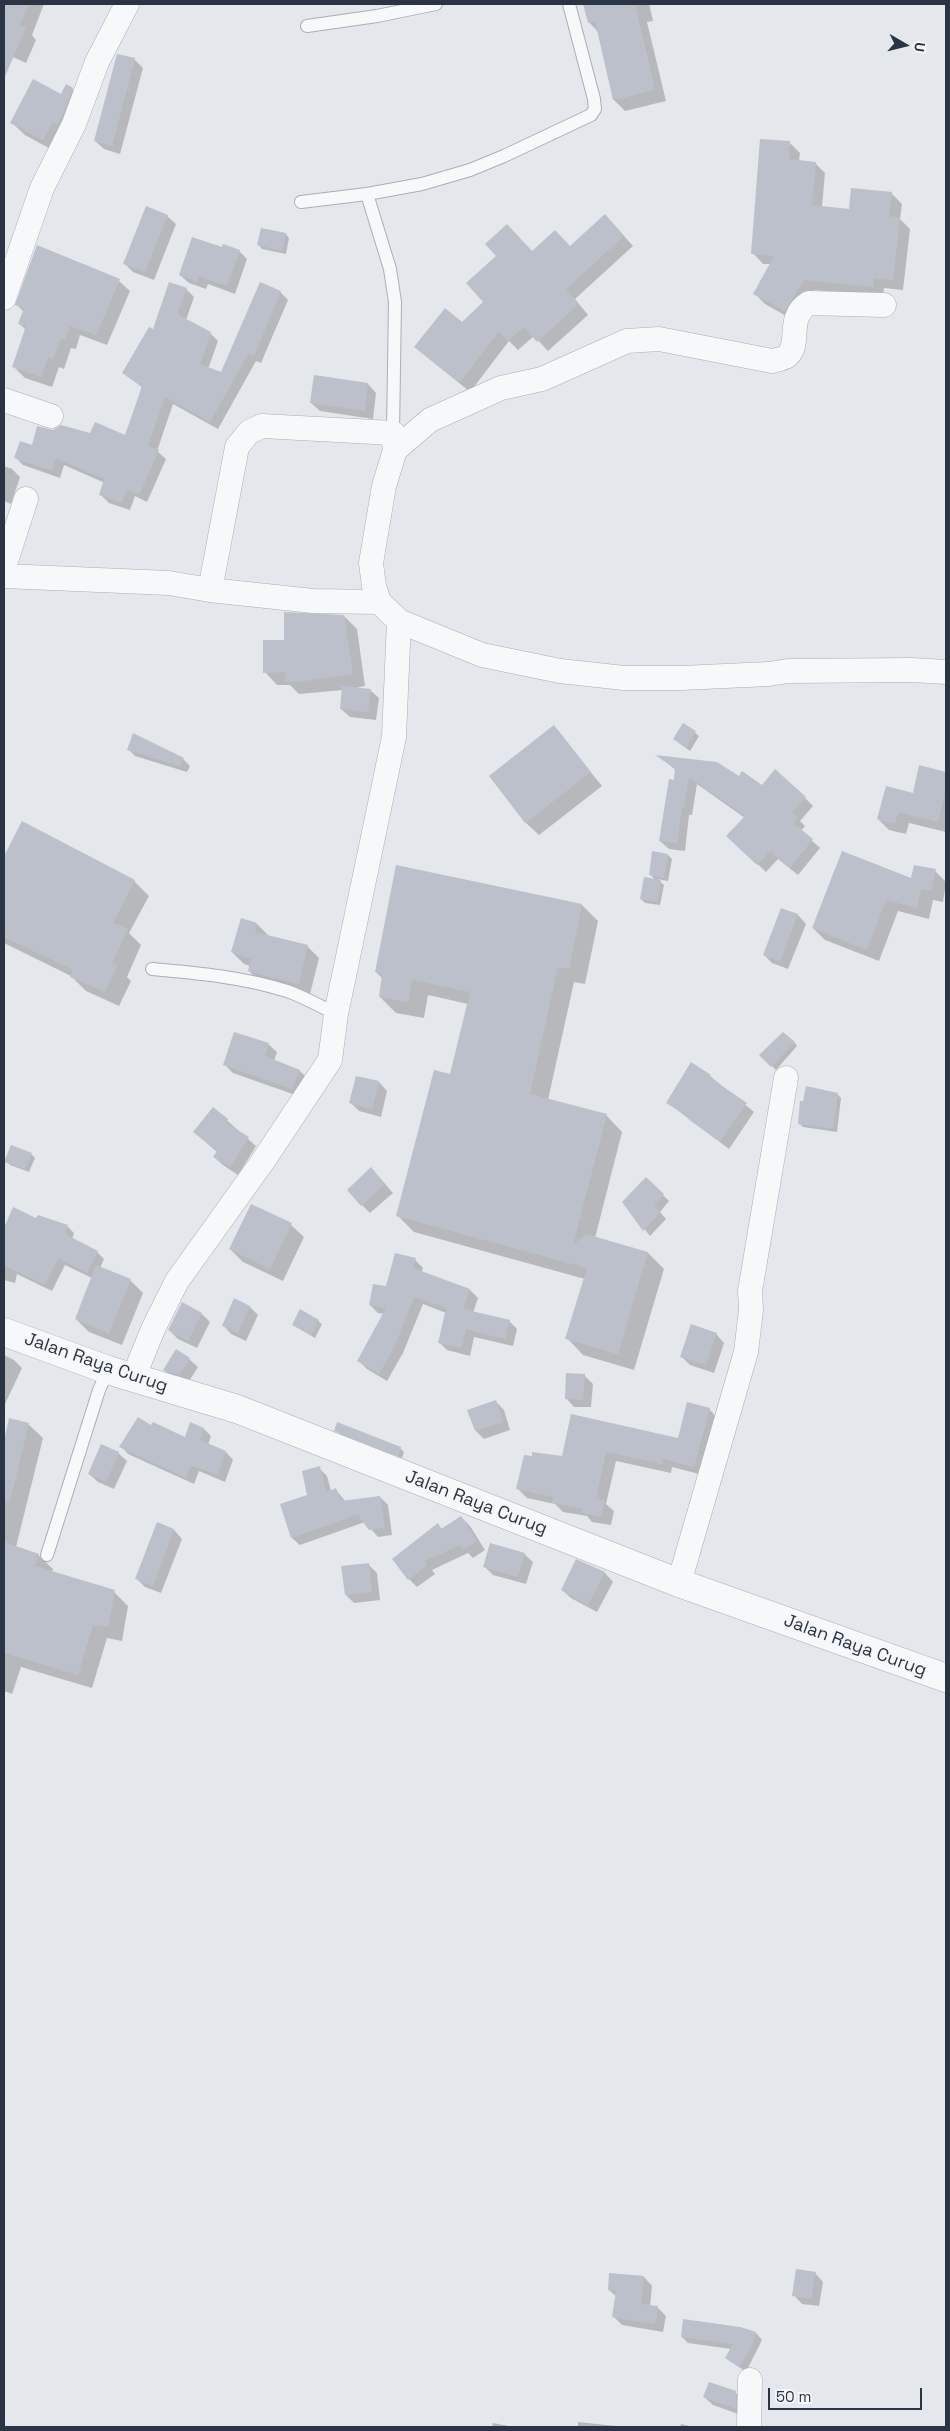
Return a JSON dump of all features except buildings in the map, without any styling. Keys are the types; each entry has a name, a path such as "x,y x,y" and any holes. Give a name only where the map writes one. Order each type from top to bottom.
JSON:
{"street":[{"path":"4,298 42,188 74,124 97,62 127,4"},
{"path":"210,590 237,447 249,432 262,426 401,443 430,420 501,388 542,379 627,341 659,339 772,361 786,357 791,351 796,316 800,308 809,303 884,305"},
{"path":"4,400 51,416"},
{"path":"394,442 384,486 372,563 374,586 379,602 400,621 482,655 560,670 624,678 681,678 769,674 788,671 946,672"},
{"path":"4,567 26,499"},
{"path":"4,576 169,583 210,590 313,601 379,602"},
{"path":"120,1374 154,1327 177,1282 330,1060 336,1014 394,737 400,621"},
{"path":"679,1583 746,1352 751,1310 750,1291 786,1078"},
{"name":"Jalan Raya Curug","path":"4,1332 120,1374 237,1409 679,1583 946,1678"},
{"path":"749,2427 750,2380"}],"lane":[{"path":"307,26 377,16 436,4"},
{"path":"301,202 367,194 422,184 470,170 561,131 591,115 595,109 594,100 569,4"},
{"path":"367,194 381,236 395,302 394,442"},
{"path":"152,969 222,975 247,980 289,992 336,1014"},
{"path":"47,1555 99,1390 120,1374"}]}
